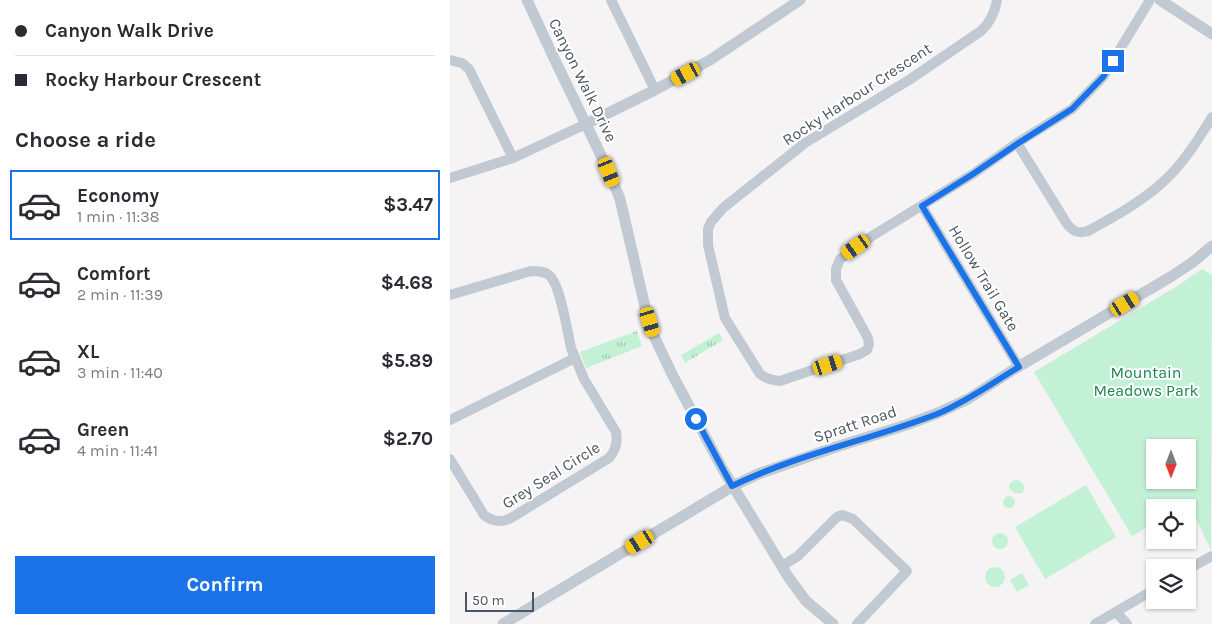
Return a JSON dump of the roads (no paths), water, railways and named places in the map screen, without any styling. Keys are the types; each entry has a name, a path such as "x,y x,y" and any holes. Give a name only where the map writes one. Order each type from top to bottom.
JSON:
{"street":[{"name":"Canyon Walk Drive","path":"527,0 620,199 646,311 653,334 672,374 732,486 782,566 806,601 833,624"},
{"path":"611,0 655,90"},
{"path":"450,178 513,158 655,90 710,60 800,0"},
{"name":"Rocky Harbour Crescent","path":"997,0 995,11 987,26 981,31 909,80 805,143 723,208 711,222 708,229 708,245 725,318 760,374 772,380 780,381 867,350 869,345 868,338 836,280 836,269 840,259 872,236 973,174 1072,109 1103,77 1150,0"},
{"path":"1160,0 1212,34"},
{"path":"450,60 462,63 469,69 513,158"},
{"path":"1017,144 1067,224 1072,230 1084,233 1124,211 1164,181 1198,140 1212,117"},
{"name":"Hollow Trail Gate","path":"922,206 1019,367"},
{"name":"Spratt Road","path":"503,624 732,486 758,474 906,425 968,399 1172,276 1212,246"},
{"name":"Grey Seal Circle","path":"450,295 531,271 544,272 552,278 557,288 575,358 584,379 616,432 616,446 609,458 511,518 498,522 484,515 450,459"},
{"path":"450,420 575,358"},
{"path":"782,566 798,556 837,517 842,515 853,519 906,571 857,624"},
{"path":"1196,565 1212,556"},
{"path":"1095,624 1146,594"},
{"path":"1116,612 1127,624"}],"park label":[{"name":"Mountain Meadows Park","path":"1146,381"}]}
